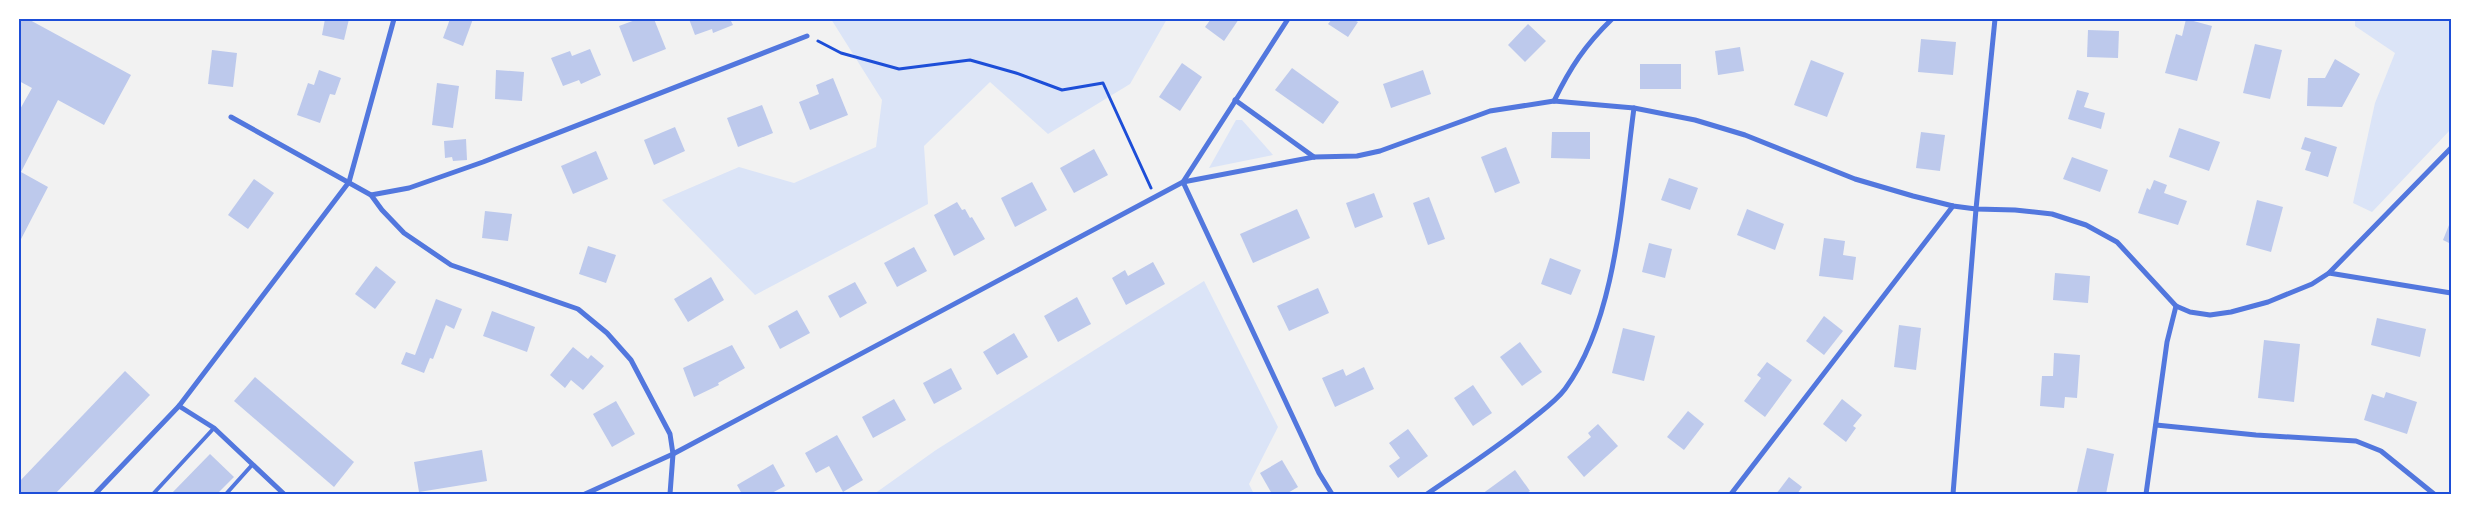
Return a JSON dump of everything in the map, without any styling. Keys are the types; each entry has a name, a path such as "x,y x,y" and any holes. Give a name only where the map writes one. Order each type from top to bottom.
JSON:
{"street":[{"path":"96,494 179,406 349,182 394,19"},
{"path":"1183,182 1288,19"},
{"path":"1554,101 1575,61 1590,41 1612,19"},
{"path":"1953,494 1976,209 1995,19"},
{"path":"372,195 409,188 492,158 807,36"},
{"path":"1235,100 1314,157"},
{"path":"585,494 673,454 1183,182 1314,157 1357,156 1380,151 1490,110 1554,101 1634,108 1695,120 1745,135 1856,179 1953,206 2052,214 2102,232 2117,242 2176,306 2190,312 2210,315 2231,312 2268,302 2312,284 2329,273 2451,148"},
{"path":"1427,494 1515,433 1550,405 1564,390 1578,367 1591,341 1614,259 1634,108"},
{"path":"231,117 372,195 382,210 404,233 451,265 578,309 607,333 632,360 670,434 673,454 670,494"},
{"path":"1183,182 1319,474 1332,494"},
{"path":"1731,494 1953,206"},
{"path":"2329,273 2451,293"},
{"path":"2146,494 2167,342 2176,306"},
{"path":"179,406 214,428 284,494"},
{"path":"2156,425 2256,435 2356,441 2381,451 2434,494"}],"lane":[{"path":"153,494 214,428"},
{"path":"226,494 252,465"}],"path":[{"path":"807,36 841,52 899,69 970,60 1016,73 1062,90 1103,83 1156,198"}],"shaded area":[{"path":"831,19 1167,19 1130,84 1048,134 990,82 924,146 928,204 755,295 662,200 739,167 794,183 876,147 882,100"},
{"path":"2355,19 2451,19 2451,129 2372,212 2353,203 2375,103 2395,53 2355,26"},
{"path":"1236,120 1242,120 1273,155 1209,168"},
{"path":"1204,281 1278,427 1249,484 1254,494 874,494 936,450"}],"building":[{"path":"19,19 28,19 131,75 104,125 58,100 21,172 48,187 19,243 19,111 32,88 19,81"},
{"path":"325,19 349,19 344,40 322,35"},
{"path":"450,19 473,19 463,46 443,38"},
{"path":"638,19 654,19 666,49 633,62 619,26"},
{"path":"689,19 730,19 733,25 713,33 712,29 695,35"},
{"path":"1211,19 1239,19 1224,41 1205,27"},
{"path":"1332,19 1357,19 1356,21 1358,22 1348,37 1328,24"},
{"path":"2186,19 2212,26 2197,81 2165,73 2176,34 2182,36"},
{"path":"1528,24 1546,41 1525,62 1508,45"},
{"path":"2088,30 2119,31 2118,58 2087,57"},
{"path":"1921,39 1956,42 1953,75 1918,72"},
{"path":"2255,44 2282,50 2270,99 2243,93"},
{"path":"1740,47 1744,71 1718,75 1715,51"},
{"path":"590,49 601,75 581,84 579,80 563,86 551,58 570,51 572,56"},
{"path":"212,50 237,53 233,87 208,84"},
{"path":"2335,59 2360,74 2342,107 2307,106 2308,78 2325,78"},
{"path":"1811,60 1844,73 1827,117 1794,105"},
{"path":"1182,63 1202,77 1180,111 1159,97"},
{"path":"1640,64 1681,64 1681,89 1640,89"},
{"path":"1292,68 1339,102 1323,124 1275,90"},
{"path":"319,70 341,78 335,95 330,94 320,123 297,115 308,83 314,85"},
{"path":"496,70 524,72 522,101 495,99"},
{"path":"1423,70 1431,94 1391,108 1383,84"},
{"path":"833,78 848,115 810,130 799,102 819,94 816,85"},
{"path":"437,83 459,86 453,128 432,125"},
{"path":"2077,90 2089,93 2084,107 2105,113 2101,129 2068,119"},
{"path":"762,105 773,133 738,147 727,118"},
{"path":"675,127 685,151 654,165 644,140"},
{"path":"2179,128 2220,142 2209,171 2169,157"},
{"path":"1552,132 1590,132 1590,159 1551,158"},
{"path":"1921,132 1945,135 1940,171 1916,168"},
{"path":"2305,137 2337,147 2328,177 2305,170 2311,152 2301,149"},
{"path":"466,139 467,160 453,161 452,157 445,158 444,141"},
{"path":"1506,147 1520,183 1495,193 1481,157"},
{"path":"1094,149 1108,175 1074,193 1060,168"},
{"path":"596,151 608,179 573,194 561,166"},
{"path":"2072,157 2108,170 2100,192 2063,179"},
{"path":"1669,178 1698,188 1690,210 1661,200"},
{"path":"254,179 274,193 248,229 228,215"},
{"path":"2154,180 2167,185 2164,193 2187,201 2178,225 2138,213 2147,188 2150,190"},
{"path":"1032,182 1047,210 1015,227 1001,198"},
{"path":"1374,193 1383,217 1355,228 1346,203"},
{"path":"1429,197 1445,239 1428,245 1413,203"},
{"path":"2257,200 2283,207 2271,252 2246,245"},
{"path":"957,202 962,210 965,209 970,218 972,217 985,239 954,256 934,215"},
{"path":"1297,209 1310,238 1253,263 1240,234"},
{"path":"1747,209 1784,224 1775,250 1737,235"},
{"path":"485,211 512,214 508,241 482,238"},
{"path":"2451,220 2451,244 2443,240"},
{"path":"1824,238 1845,241 1843,255 1856,257 1853,280 1819,276"},
{"path":"1649,243 1672,249 1665,278 1642,272"},
{"path":"588,246 616,255 606,283 579,274"},
{"path":"914,247 927,271 897,287 884,263"},
{"path":"1550,258 1581,270 1571,295 1541,284"},
{"path":"1153,262 1165,284 1126,305 1112,278 1125,270 1128,276"},
{"path":"376,266 396,282 375,309 355,294"},
{"path":"2055,273 2090,276 2088,303 2053,300"},
{"path":"711,277 724,300 688,322 674,299"},
{"path":"855,282 867,303 840,318 828,296"},
{"path":"1318,288 1329,313 1289,331 1277,306"},
{"path":"1077,297 1091,324 1058,342 1044,316"},
{"path":"436,299 462,309 454,329 446,325 433,359 430,358 424,373 401,364 406,352 415,355"},
{"path":"797,310 810,333 780,349 768,326"},
{"path":"492,311 535,327 527,352 483,336"},
{"path":"1824,316 1843,331 1824,355 1806,341"},
{"path":"2377,318 2426,329 2420,357 2371,345"},
{"path":"1899,325 1921,328 1916,370 1894,367"},
{"path":"1623,328 1655,336 1644,381 1612,373"},
{"path":"1014,333 1028,357 997,375 983,352"},
{"path":"2264,340 2300,344 2294,402 2258,398"},
{"path":"1520,342 1542,372 1522,386 1500,357"},
{"path":"732,345 745,368 718,383 719,385 694,397 683,368"},
{"path":"573,347 588,359 591,355 604,366 583,390 571,380 565,388 550,375"},
{"path":"2054,353 2080,355 2077,398 2065,397 2064,408 2040,406 2042,376 2053,376"},
{"path":"1767,362 1792,380 1765,417 1744,401 1761,378 1757,375"},
{"path":"1364,367 1374,389 1335,407 1322,378 1343,369 1346,376"},
{"path":"951,368 962,389 934,404 923,383"},
{"path":"125,371 150,395 55,494 19,494 19,482"},
{"path":"255,377 354,462 334,487 234,401"},
{"path":"1473,385 1492,413 1473,426 1454,398"},
{"path":"2386,392 2417,402 2407,434 2364,420 2372,394 2384,398"},
{"path":"894,399 906,420 873,438 862,417"},
{"path":"1842,399 1862,415 1853,426 1856,428 1846,442 1823,424"},
{"path":"616,401 635,434 612,447 593,414"},
{"path":"1688,411 1704,424 1684,450 1667,437"},
{"path":"1598,424 1618,446 1584,477 1567,457 1591,437 1588,433"},
{"path":"1408,429 1428,456 1398,478 1389,466 1400,458 1389,443"},
{"path":"837,435 863,480 843,492 829,466 816,473 805,453"},
{"path":"2087,448 2114,454 2106,494 2077,492"},
{"path":"482,450 487,481 419,492 414,462"},
{"path":"210,454 234,477 217,494 171,494"},
{"path":"1282,460 1298,487 1286,494 1272,494 1260,473"},
{"path":"773,464 785,486 770,494 742,494 737,485"},
{"path":"1515,470 1530,491 1525,494 1482,494"},
{"path":"1789,477 1802,487 1797,494 1776,494"}]}
